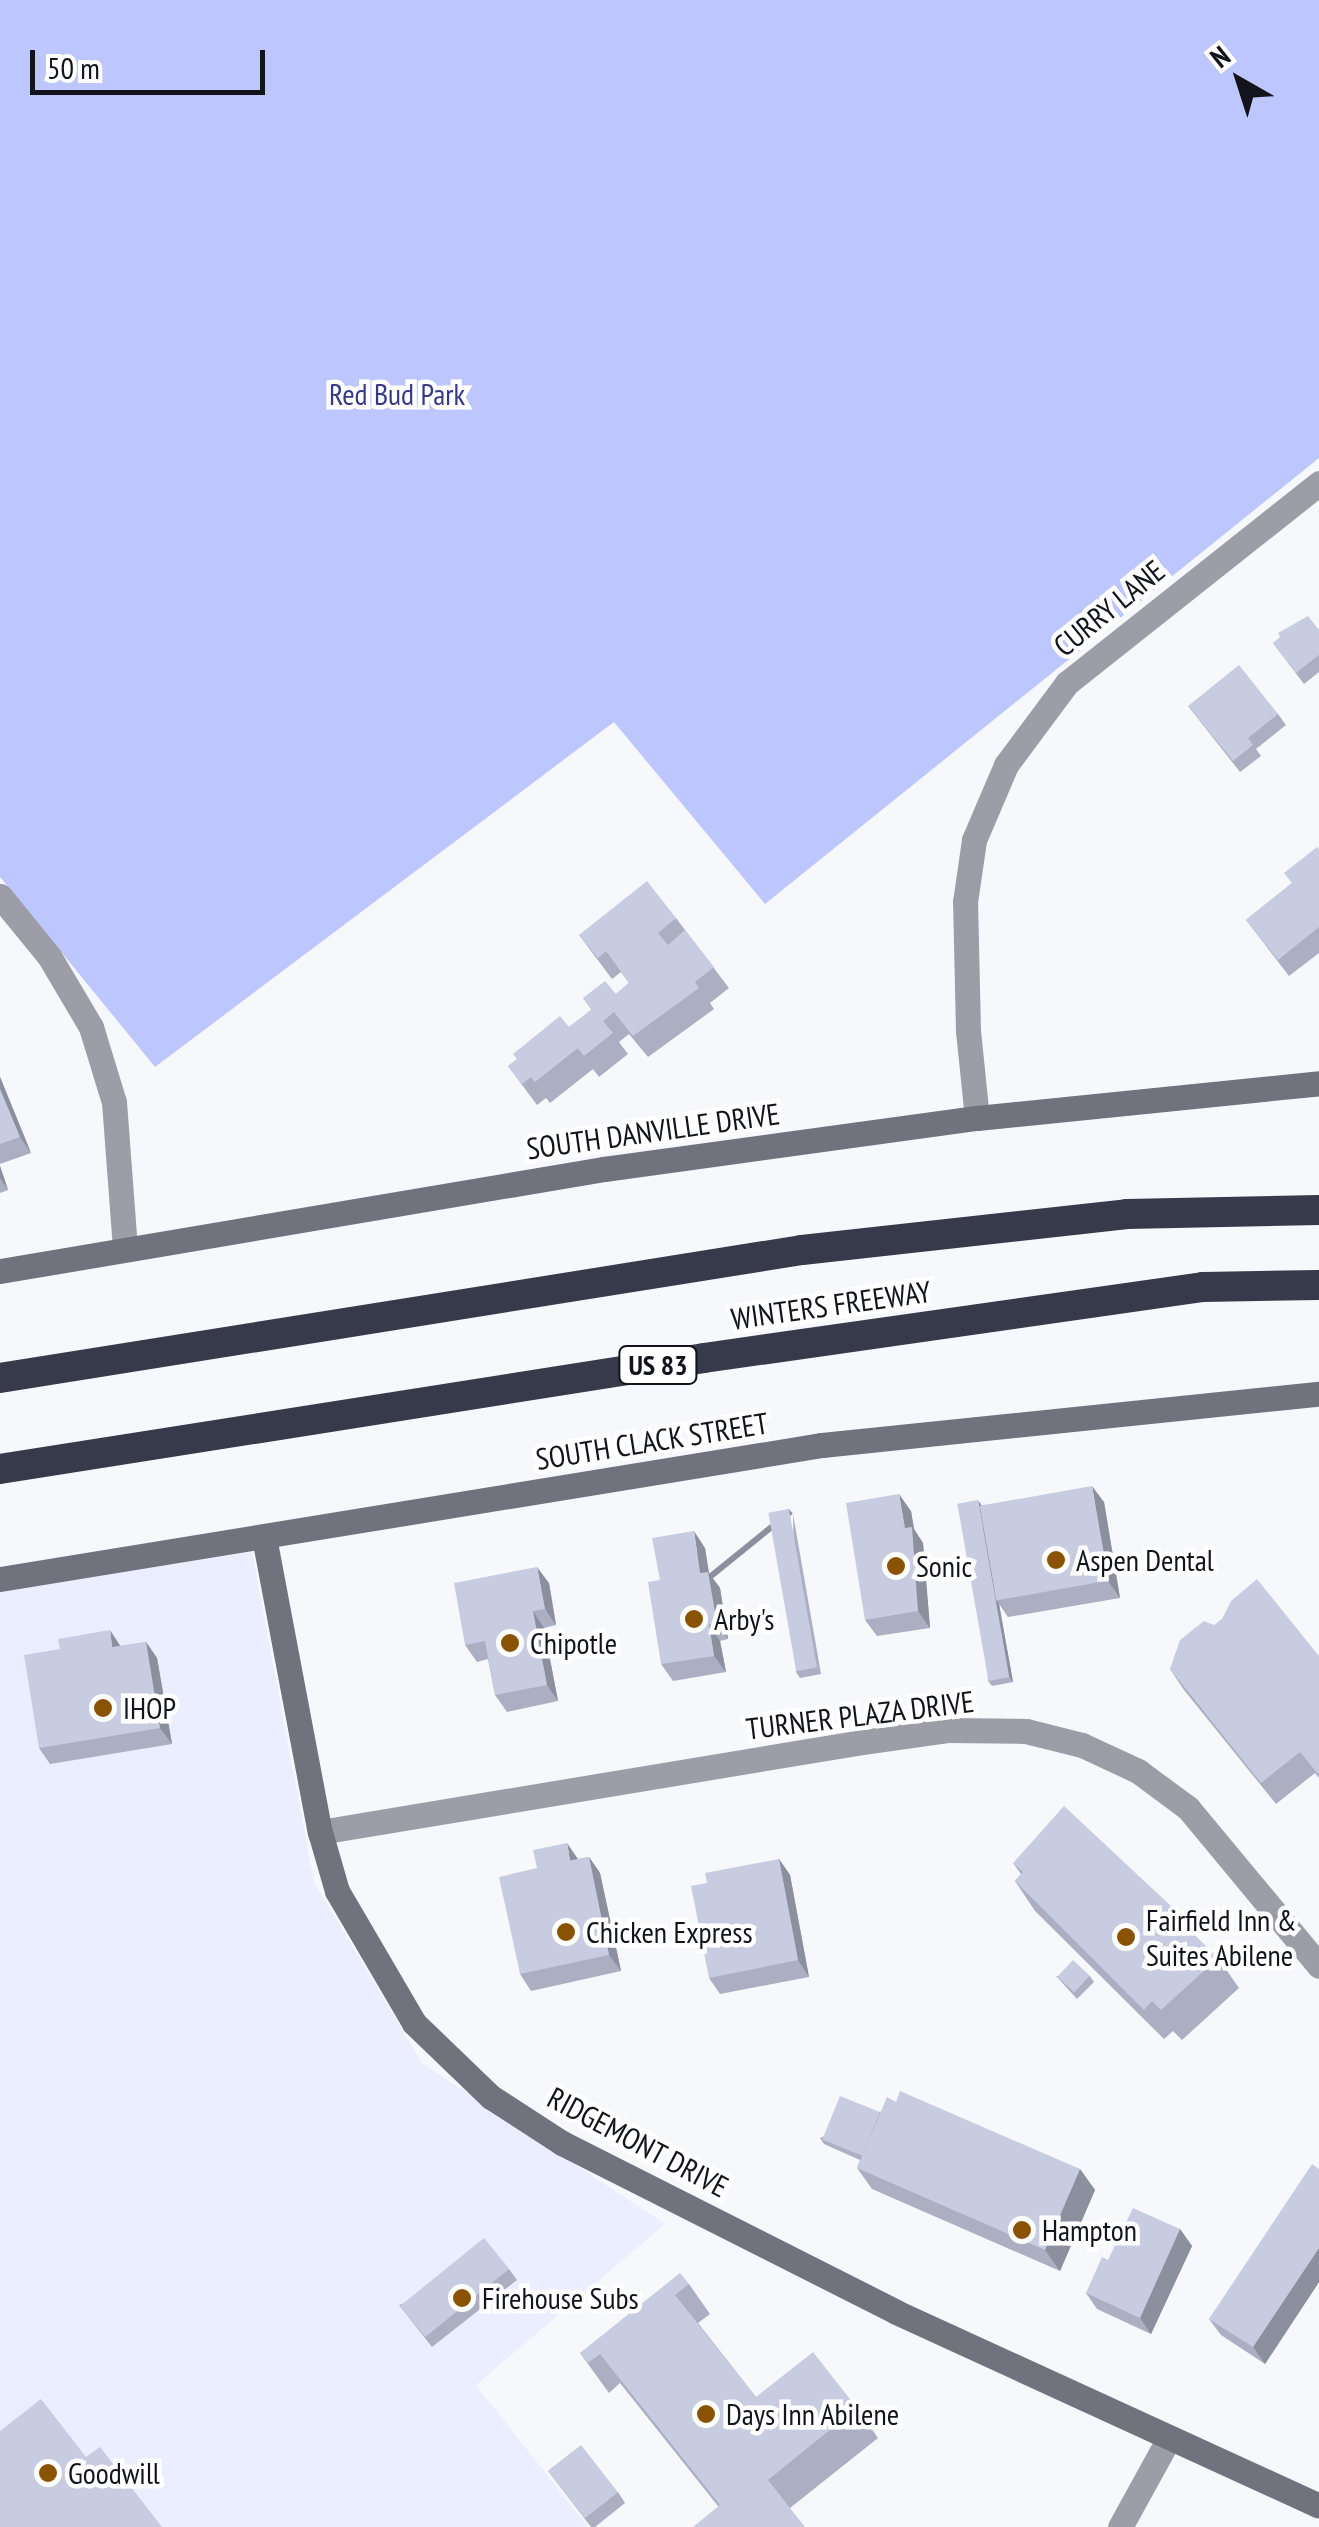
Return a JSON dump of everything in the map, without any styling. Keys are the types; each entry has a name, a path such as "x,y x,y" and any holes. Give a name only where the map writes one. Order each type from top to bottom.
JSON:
{"highway":[{"name":"WINTERS FREEWAY","path":"0,1378 802,1250 1128,1214 1319,1210"},
{"name":"WINTERS FREEWAY","path":"0,1469 685,1361 1203,1287 1319,1285"}],"main road":[{"name":"SOUTH DANVILLE DRIVE","path":"0,1271 604,1169 977,1118 1319,1083"},
{"name":"SOUTH CLACK STREET","path":"0,1579 822,1446 1319,1394"},
{"name":"RIDGEMONT DRIVE","path":"264,1537 320,1832 337,1891 414,2023 491,2098 562,2143 860,2294 1168,2440 1319,2506"}],"street":[{"name":"CURRY LANE","path":"977,1118 968,1032 965,902 974,840 1006,765 1067,682 1319,483"},
{"path":"0,896 49,956 91,1026 114,1102 125,1248"},
{"name":"TURNER PLAZA DRIVE","path":"320,1832 862,1742 947,1730 1026,1730 1082,1745 1138,1770 1188,1808 1319,1966"},
{"path":"1120,2527 1168,2440"}],"shaded area":[{"path":"252,1552 314,1882 422,2063 665,2224 476,2385 588,2527 0,2527 0,1591"}],"green space":[{"name":"Red Bud Park","path":"0,0 1319,0 1319,458 765,904 614,722 155,1067 0,877"}],"building":[{"path":"1308,616 1319,630 1319,655 1296,673 1273,643 1280,637 1278,633"},
{"path":"1239,665 1278,714 1248,738 1253,745 1233,761 1188,706"},
{"path":"1317,847 1319,927 1278,960 1246,920 1292,883 1284,873"},
{"path":"647,881 676,918 658,933 668,945 685,930 714,967 695,982 699,988 633,1036 614,1012 603,1021 613,1033 584,1056 578,1048 535,1082 531,1077 522,1084 508,1066 517,1059 513,1054 560,1016 569,1027 592,1009 583,998 605,981 616,994 629,983 606,951 598,958 579,935"},
{"path":"0,1089 20,1137 0,1144"},
{"name":"Aspen Dental","path":"1092,1486 1109,1581 996,1600 980,1506"},
{"name":"Sonic","path":"899,1494 905,1528 912,1527 918,1611 865,1620 846,1503"},
{"path":"978,1500 1009,1677 989,1681 957,1504"},
{"path":"789,1509 817,1668 796,1671 768,1513"},
{"name":"Arby's","path":"694,1531 700,1573 708,1572 717,1623 709,1624 714,1656 661,1664 648,1582 660,1580 652,1538"},
{"name":"Chipotle","path":"537,1567 545,1609 533,1611 547,1685 495,1695 485,1641 465,1645 454,1583"},
{"path":"1257,1579 1319,1656 1319,1775 1300,1752 1261,1783 1170,1669 1180,1640 1204,1621 1214,1625 1222,1619 1231,1601"},
{"name":"IHOP","path":"110,1630 112,1647 146,1642 160,1728 39,1748 24,1655 60,1649 58,1639"},
{"name":"Fairfield Inn & Suites Abilene","path":"1064,1806 1171,1906 1168,1909 1218,1958 1161,2010 1152,2001 1144,2010 1015,1881 1023,1872 1013,1863"},
{"name":"Chicken Express","path":"567,1843 570,1861 589,1857 609,1955 520,1974 499,1877 537,1868 533,1850"},
{"path":"779,1859 798,1960 709,1978 691,1886 707,1883 705,1873"},
{"path":"1073,1960 1090,1976 1074,1993 1057,1977"},
{"name":"Hampton","path":"900,2091 1080,2169 1045,2250 857,2168 887,2097 896,2102"},
{"path":"840,2096 880,2112 862,2156 822,2140"},
{"path":"1312,2164 1319,2169 1319,2248 1253,2347 1209,2319"},
{"path":"1133,2208 1180,2229 1140,2318 1086,2293 1102,2257 1108,2260"},
{"name":"Firehouse Subs","path":"484,2238 509,2269 425,2337 400,2306"},
{"name":"Days Inn Abilene","path":"680,2273 689,2284 675,2295 756,2397 813,2352 857,2408 768,2480 805,2527 693,2527 720,2505 600,2354 588,2363 580,2353"},
{"name":"Goodwill","path":"41,2399 86,2457 100,2447 162,2527 0,2527 0,2431"},
{"path":"581,2445 618,2492 585,2518 548,2471"}],"place":[{"name":"Aspen Dental","path":"1056,1560"},
{"name":"Sonic","path":"896,1566"},
{"name":"Arby's","path":"694,1619"},
{"name":"Chipotle","path":"510,1643"},
{"name":"IHOP","path":"103,1708"},
{"name":"Chicken Express","path":"566,1932"},
{"name":"Fairfield Inn & Suites Abilene","path":"1126,1937"},
{"name":"Hampton","path":"1022,2230"},
{"name":"Firehouse Subs","path":"462,2298"},
{"name":"Days Inn Abilene","path":"706,2414"},
{"name":"Goodwill","path":"48,2473"}]}
